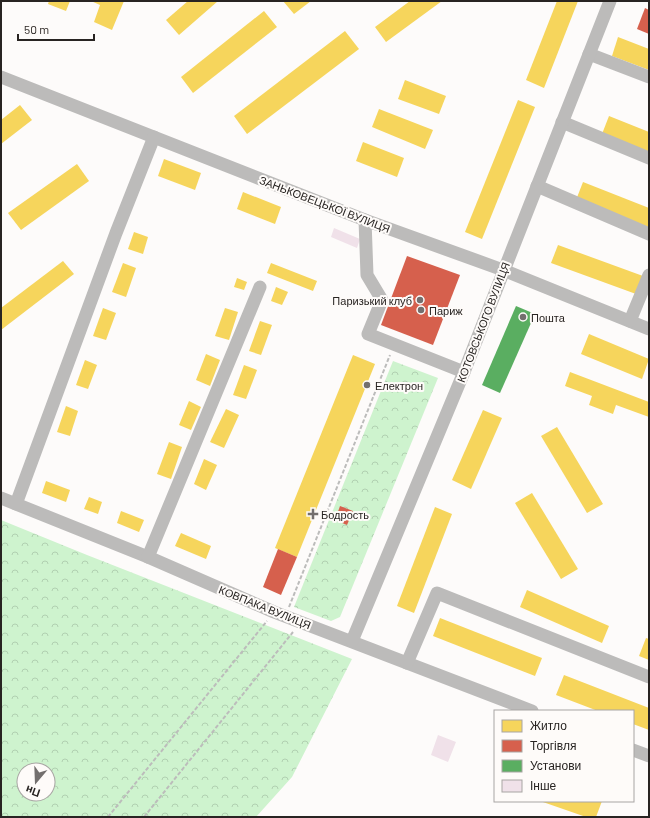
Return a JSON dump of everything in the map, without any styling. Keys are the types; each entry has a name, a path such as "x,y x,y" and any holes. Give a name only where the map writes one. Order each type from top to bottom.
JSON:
{"street":[{"name":"КОТОВСЬКОГО ВУЛИЦЯ","path":"352,641 464,372 610,1"},
{"path":"589,54 649,77"},
{"name":"ЗАНЬКОВЕЦЬКОЇ ВУЛИЦЯ","path":"1,77 365,220 503,270 649,329"},
{"path":"562,122 649,158"},
{"path":"16,504 116,233 154,137"},
{"path":"537,186 649,234"},
{"path":"365,220 367,275 382,300 368,334 464,372"},
{"path":"630,321 649,275"},
{"path":"148,557 260,287"},
{"name":"КОВПАКА ВУЛИЦЯ","path":"1,498 148,557 280,614 529,710"},
{"path":"407,664 437,592 649,677"},
{"path":"634,750 649,756"}],"path":[{"path":"108,817 280,614 394,344"},
{"path":"144,817 301,622"},
{"path":"1,817 9,817"}],"green space":[{"path":"393,361 438,378 340,617 331,621 294,607"},
{"path":"1,520 352,659 292,777 256,817 1,817"}],"building: Житло":[{"path":"49,1 70,1 66,11 48,4"},
{"path":"91,1 124,1 112,30 94,22 100,5"},
{"path":"188,1 218,1 179,35 166,20"},
{"path":"283,1 311,1 294,14"},
{"path":"410,1 442,1 386,42 375,27"},
{"path":"557,1 578,1 544,88 526,80"},
{"path":"264,11 277,27 193,93 181,77"},
{"path":"345,31 359,49 247,134 234,116"},
{"path":"618,37 649,49 649,70 612,56"},
{"path":"405,80 446,96 439,114 398,99"},
{"path":"518,100 535,107 482,239 465,232"},
{"path":"20,105 32,120 1,144 1,120"},
{"path":"379,109 433,130 425,149 372,127"},
{"path":"609,116 649,132 649,152 602,134"},
{"path":"363,142 404,158 397,177 356,161"},
{"path":"164,159 201,173 195,190 158,176"},
{"path":"77,164 89,181 21,230 8,213"},
{"path":"583,182 649,208 649,229 576,200"},
{"path":"243,192 281,207 275,224 237,209"},
{"path":"134,232 148,237 143,254 128,249"},
{"path":"558,245 643,276 636,294 551,263"},
{"path":"63,261 74,274 1,330 1,308"},
{"path":"123,263 136,268 126,297 112,292"},
{"path":"271,263 317,281 313,291 267,273"},
{"path":"237,278 247,282 244,290 234,287"},
{"path":"276,287 288,292 282,305 271,301"},
{"path":"103,308 116,313 106,340 93,336"},
{"path":"225,308 238,312 229,340 215,336"},
{"path":"260,321 272,325 261,355 249,351"},
{"path":"589,334 649,359 642,379 581,354"},
{"path":"206,354 220,360 210,386 196,380"},
{"path":"353,355 375,364 297,557 275,548"},
{"path":"85,360 97,365 88,389 76,385"},
{"path":"244,365 257,370 246,399 233,395"},
{"path":"570,372 649,402 649,417 616,405 613,414 589,405 592,396 565,386"},
{"path":"189,401 201,407 191,430 179,425"},
{"path":"66,406 78,411 70,436 57,432"},
{"path":"226,409 239,415 224,448 210,442"},
{"path":"483,410 502,418 471,489 452,480"},
{"path":"557,427 603,504 587,513 541,436"},
{"path":"169,442 182,447 171,479 157,474"},
{"path":"204,459 217,465 206,490 194,484"},
{"path":"46,481 70,490 66,502 42,493"},
{"path":"532,493 578,569 561,579 515,503"},
{"path":"89,497 102,502 98,514 84,509"},
{"path":"435,507 452,514 414,613 397,606"},
{"path":"121,511 144,520 139,532 117,523"},
{"path":"181,533 211,546 206,559 175,546"},
{"path":"527,590 609,626 602,643 520,607"},
{"path":"440,618 542,658 535,676 433,636"},
{"path":"646,638 649,639 649,660 639,656"},
{"path":"564,675 649,708 649,730 634,724 634,710 595,710 556,695"},
{"path":"543,802 602,802 596,817 586,817"}],"building: Торгівля":[{"path":"645,8 649,10 649,34 637,29"},
{"name":"Паризький клуб","path":"407,256 460,275 433,345 381,325"},
{"path":"340,506 353,511 347,525 335,520"},
{"path":"278,549 297,557 281,595 263,587"}],"building: Установи":[{"path":"516,306 535,314 500,393 482,385"}],"building: Інше":[{"path":"334,228 360,239 357,248 331,237"},
{"path":"438,735 456,742 448,762 431,755"}],"place":[{"name":"Паризький клуб","path":"420,300"},
{"name":"Париж","path":"421,310"},
{"name":"Пошта","path":"523,317"},
{"name":"Електрон","path":"367,385"},
{"name":"Бодрость","path":"313,514"}]}
